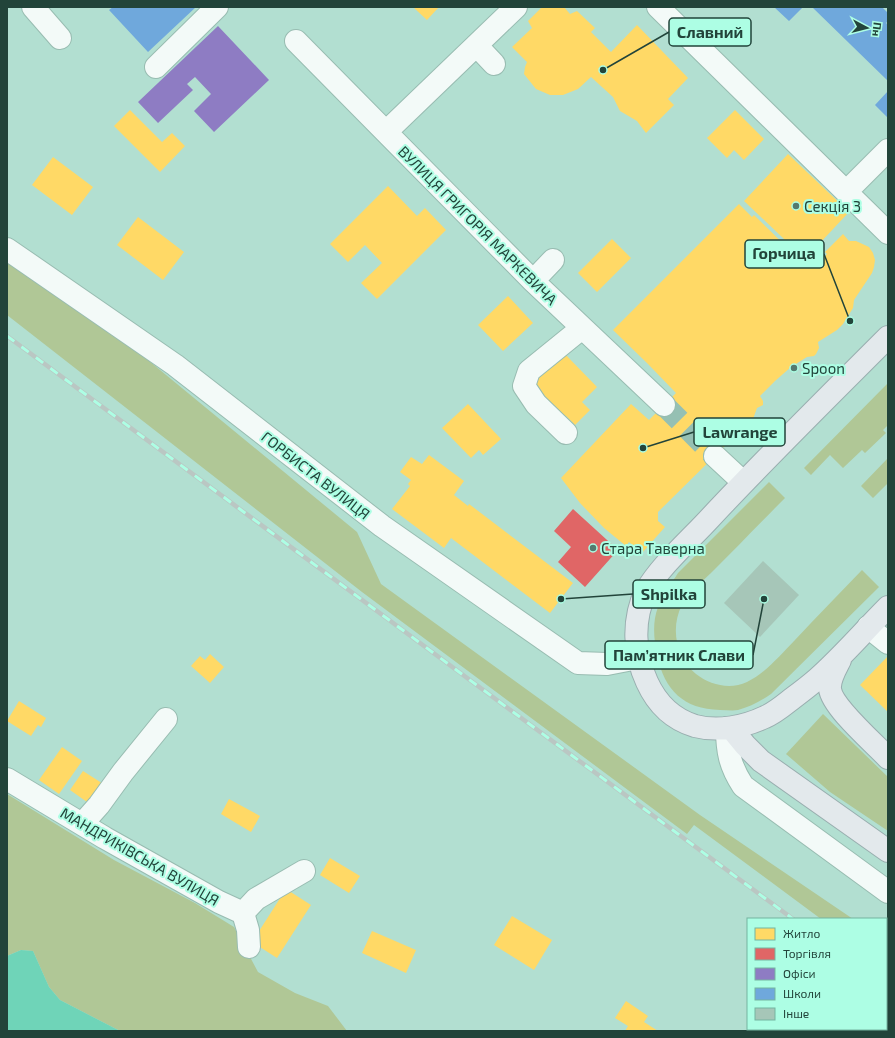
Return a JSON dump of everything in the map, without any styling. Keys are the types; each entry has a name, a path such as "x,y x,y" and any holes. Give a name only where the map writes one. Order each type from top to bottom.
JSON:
{"main road":[{"path":"888,337 744,482 659,573 646,592 638,613 636,636 638,658 651,692 663,708 679,719 690,724 715,729 729,728 767,717 816,680 888,607"},
{"path":"843,654 832,676 830,688 833,700 841,711 888,758"},
{"path":"729,728 762,761 888,851"}],"street":[{"path":"33,7 60,38"},
{"path":"156,67 217,7"},
{"path":"386,132 516,7"},
{"path":"664,9 847,191 887,228"},
{"name":"ВУЛИЦЯ ГРИГОРІЯ МАРКЕВИЧА","path":"296,41 533,280 664,405"},
{"path":"477,46 494,64"},
{"path":"847,191 888,150"},
{"name":"ГОРБИСТА ВУЛИЦЯ","path":"7,248 175,365 382,526 578,663 607,664 638,658"},
{"path":"533,280 553,260"},
{"path":"566,433 536,404 524,386 530,371 582,328"},
{"path":"715,456 744,482"},
{"path":"868,627 888,643"},
{"path":"83,824 166,719"},
{"path":"729,728 729,757 734,772 743,786 888,892"},
{"name":"МАНДРИКІВСЬКА ВУЛИЦЯ","path":"7,779 105,838 219,902 243,913"},
{"path":"249,947 248,930 243,913 256,899 304,871"}],"shaded area":[{"path":"7,244 357,532 381,584 700,815 852,918 820,918 694,825 687,834 362,592 7,315"},
{"path":"888,383 888,425 883,430 886,433 865,453 862,450 843,468 830,455 811,475 804,468"},
{"path":"888,458 888,483 873,498 861,486"},
{"path":"769,482 785,498 693,591 685,600 678,614 676,623 677,642 684,660 696,674 707,681 720,685 734,686 747,682 761,674 773,663 862,570 879,587 767,697 742,709 736,710 707,709 696,706 686,701 671,688 660,668 654,631 656,613 664,594 678,573"},
{"path":"823,714 888,777 888,831 830,792 786,754"},
{"path":"7,794 114,860 195,903 234,927 258,972 295,993 328,1006 347,1031 120,1031 60,1000 49,987 33,951 21,950 7,956"},
{"path":"21,950 33,951 49,987 60,1000 120,1031 7,1031 7,956"}],"building: Житло":[{"path":"413,7 439,7 427,20"},
{"path":"542,7 564,7 570,14 577,11 595,28 591,32 611,52 637,25 688,78 668,99 674,105 646,133 637,121 620,111 613,97 591,77 578,89 563,95 550,95 536,89 524,74 527,62 512,47 532,28 528,21"},
{"path":"130,110 162,142 172,133 185,146 160,172 114,126"},
{"path":"735,110 764,139 744,160 734,150 727,158 707,138"},
{"name":"Секція 3","path":"788,154 849,212 805,259 744,201"},
{"path":"53,157 93,187 72,215 32,185"},
{"path":"388,186 417,216 425,208 446,230 377,299 361,283 382,263 365,245 348,262 330,244"},
{"path":"739,204 752,217 754,215 804,264 808,264 813,259 818,264 827,254 825,252 843,234 849,241 856,241 869,247 875,260 874,267 872,273 854,300 853,308 843,324 837,330 818,342 819,348 814,356 807,357 791,367 760,396 763,401 763,405 757,408 753,419 747,427 733,438 658,512 658,521 665,527 642,553 629,542 626,546 604,528 580,503 561,478 631,404 649,420 676,393 613,330"},
{"path":"138,217 184,252 163,280 117,245"},
{"path":"612,239 631,258 597,292 578,273"},
{"path":"508,296 533,323 503,351 478,325"},
{"path":"563,352 597,387 582,402 590,410 575,425 566,416 563,419 529,385"},
{"path":"468,404 501,439 483,455 479,450 471,458 442,428"},
{"path":"429,455 464,481 454,495 468,506 469,504 573,583 550,613 451,538 444,548 392,509 410,486 408,484 411,480 400,472 411,457 422,464"},
{"path":"210,654 224,667 210,683 191,666 200,656 205,660"},
{"path":"888,656 888,712 860,685"},
{"path":"19,701 46,718 41,727 38,725 31,736 7,721"},
{"path":"62,747 82,761 59,794 39,780"},
{"path":"83,771 108,787 94,807 70,790"},
{"path":"229,799 260,816 251,832 221,814"},
{"path":"330,858 360,876 349,893 320,875"},
{"path":"286,889 311,905 277,958 252,942"},
{"path":"512,916 552,940 534,970 494,945"},
{"path":"372,931 416,950 406,973 362,953"},
{"path":"626,1001 648,1016 644,1022 658,1031 625,1031 628,1026 615,1018"}],"building: Торгівля":[{"name":"Стара Таверна","path":"573,509 618,550 585,587 558,562 571,547 554,531"}],"building: Офіси":[{"path":"218,26 269,80 214,132 194,111 211,94 195,77 187,84 193,90 158,123 138,102"}],"building: Школи":[{"path":"113,7 196,7 148,52 109,10"},
{"path":"774,7 803,7 789,21"},
{"path":"812,7 882,7 888,13 888,21 886,23 888,25 888,81"},
{"path":"888,91 888,118 875,105"}],"building: Інше":[{"path":"763,561 799,595 760,637 724,603"}],"tunnel":[{"path":"664,405 715,456"}],"railway":[{"path":"7,336 792,918"}],"place":[{"name":"Славний","path":"603,70"},
{"name":"Секція 3","path":"796,206"},
{"name":"Горчица","path":"850,321"},
{"name":"Spoon","path":"794,368"},
{"name":"Lawrange","path":"643,448"},
{"name":"Стара Таверна","path":"593,548"},
{"name":"Shpilka","path":"561,599"},
{"name":"Пам’ятник Слави","path":"764,599"}]}
